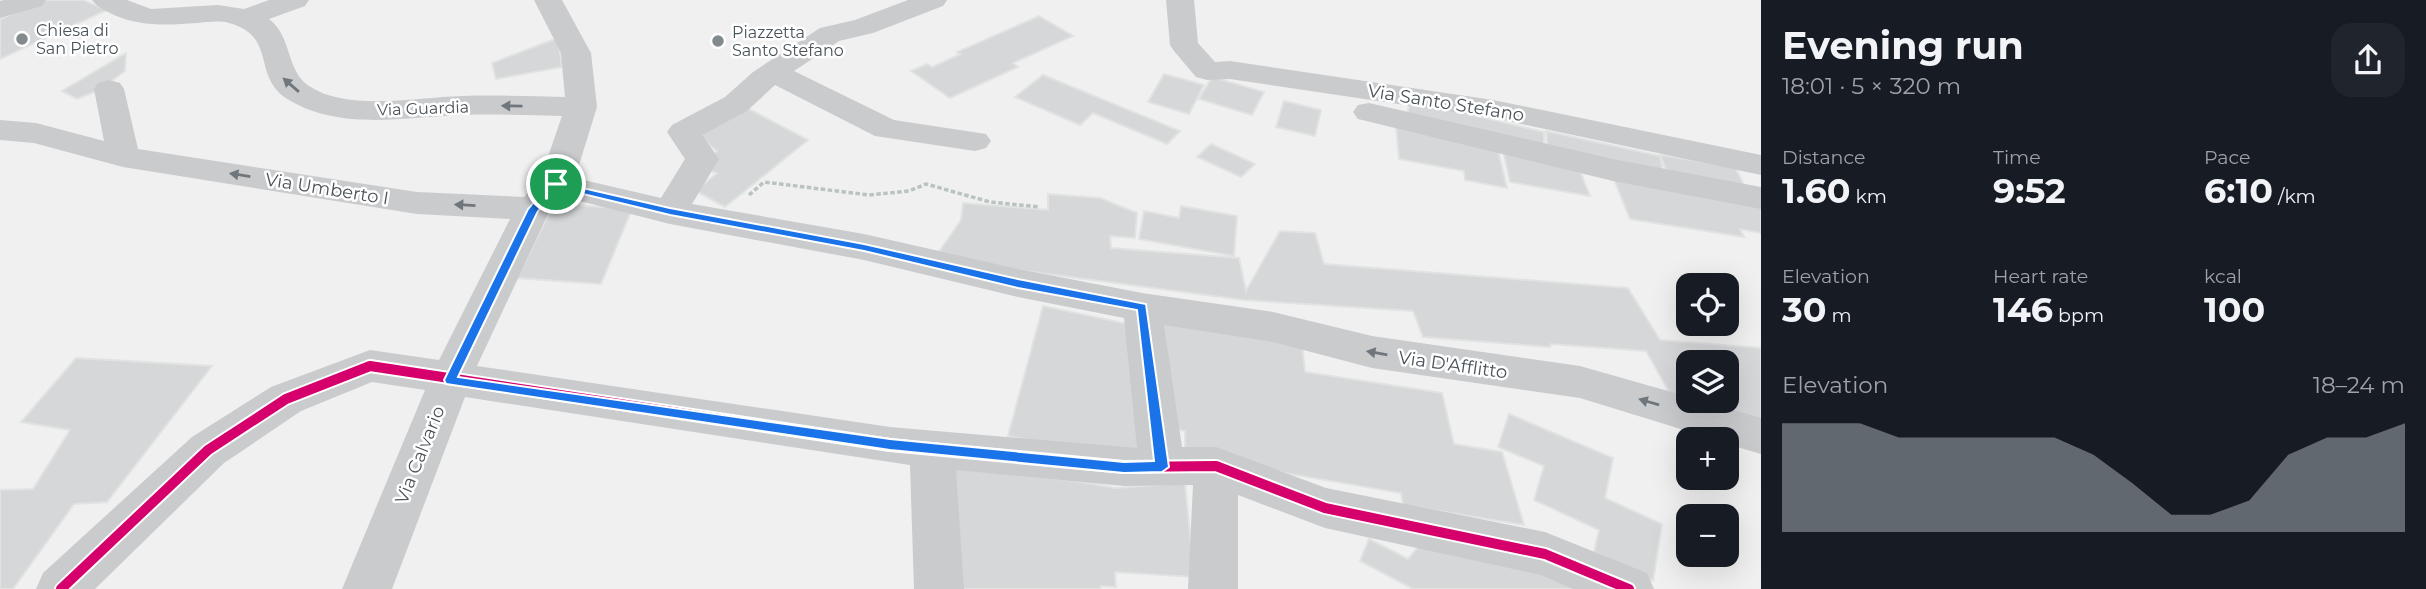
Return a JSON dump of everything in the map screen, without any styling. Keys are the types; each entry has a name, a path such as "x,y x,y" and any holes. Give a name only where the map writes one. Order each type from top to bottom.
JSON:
{"street":[{"path":"0,10 32,0"},
{"name":"Via Guardia","path":"106,0 120,8 148,17 219,14 257,22 274,43 278,70 287,84 311,100 356,109 392,110 449,106 581,107"},
{"path":"242,19 295,0"},
{"path":"548,0 576,53 581,107"},
{"path":"670,212 702,159 683,132 736,104 773,72 830,34 845,16 867,0"},
{"path":"830,34 863,27 933,0"},
{"path":"1180,0 1184,45 1207,71 1476,139 1761,198"},
{"name":"Via Santo Stefano","path":"1207,71 1230,70 1493,109 1761,165"},
{"path":"773,72 886,129 975,141"},
{"path":"108,89 123,157"},
{"name":"Via Calvario","path":"367,589 450,380 545,197 581,107"},
{"name":"Via Umberto I","path":"0,130 36,133 123,157 417,203 545,197 670,212 720,221"},
{"name":"Via D'Afflitto","path":"720,221 864,247 1018,284 1273,327 1371,352 1580,382 1761,436"},
{"path":"1142,307 1162,467"},
{"path":"61,589 208,450 286,399 370,366 890,444 1124,467 1216,466 1325,508 1545,554 1629,589"},
{"path":"932,448 939,589"},
{"path":"1213,589 1216,466"}],"path":[{"path":"720,221 764,182 845,194 910,193 926,184 990,202 1040,207"}],"building":[{"name":"Chiesa di San Pietro","path":"44,0 83,0 107,10 0,59 0,19"},
{"path":"1039,16 1073,36 1013,63 1018,67 950,98 911,71 927,64 932,67 961,54 957,52"},
{"path":"558,38 562,67 496,79 492,63"},
{"path":"126,53 125,71 99,90 77,99 62,91"},
{"path":"1164,74 1204,85 1189,114 1148,102"},
{"path":"1043,75 1180,131 1167,144 1093,113 1080,125 1015,97"},
{"path":"1212,77 1264,92 1252,115 1199,99"},
{"path":"1410,100 1544,132 1544,149 1407,116"},
{"path":"1284,101 1321,110 1315,136 1276,127"},
{"path":"745,107 808,140 725,207 696,191 717,173 701,167 717,151 696,134"},
{"path":"1396,126 1498,150 1507,188 1465,180 1464,171 1399,159"},
{"path":"1546,131 1660,156 1664,176 1548,151"},
{"path":"1211,144 1255,164 1241,177 1197,157"},
{"path":"1503,150 1578,166 1590,196 1510,182"},
{"path":"1660,155 1735,167 1748,193 1670,179"},
{"path":"1614,179 1761,202 1761,233 1740,229 1744,237 1630,219"},
{"path":"1048,194 1100,198 1137,213 1135,238 1110,236 1111,248 1239,258 1246,291 1280,231 1315,233 1324,264 1628,288 1660,340 1761,348 1761,422 1695,413 1739,413 1739,350 1676,350 1676,404 1646,351 1423,337 1413,311 1244,300 934,259 961,220 963,203 1048,210"},
{"path":"554,204 632,209 601,284 517,278"},
{"path":"1181,206 1237,216 1234,256 1139,239 1144,211 1179,218"},
{"path":"1043,306 1128,324 1145,450 1053,445 1008,436"},
{"path":"1157,322 1302,344 1305,372 1442,393 1454,444 1502,452 1524,525 1403,505 1401,493 1185,456 1185,431 1165,426"},
{"path":"76,358 212,366 107,502 74,504 13,589 0,589 0,490 33,489 70,430 21,422"},
{"path":"1509,414 1613,458 1605,498 1662,524 1653,581 1594,552 1599,530 1534,500 1544,466 1498,447"},
{"path":"946,467 1116,488 1185,483 1194,577 1115,572 1116,587 1101,586 1101,589 952,589"},
{"path":"1426,538 1592,589 1413,589 1360,561 1369,539 1408,559"}],"cycle path":[{"path":"61,589 208,450 286,399 370,366 890,445 1124,467 1216,466 1325,508 1545,554 1629,589"}],"place":[{"name":"Chiesa di San Pietro","path":"22,39"},
{"name":"Piazzetta Santo Stefano","path":"718,41"}],"route":[{"path":"556,184 670,212 864,247 1018,284 1142,307 1162,467 1124,467 890,444 450,380 533,209 556,184"}]}
